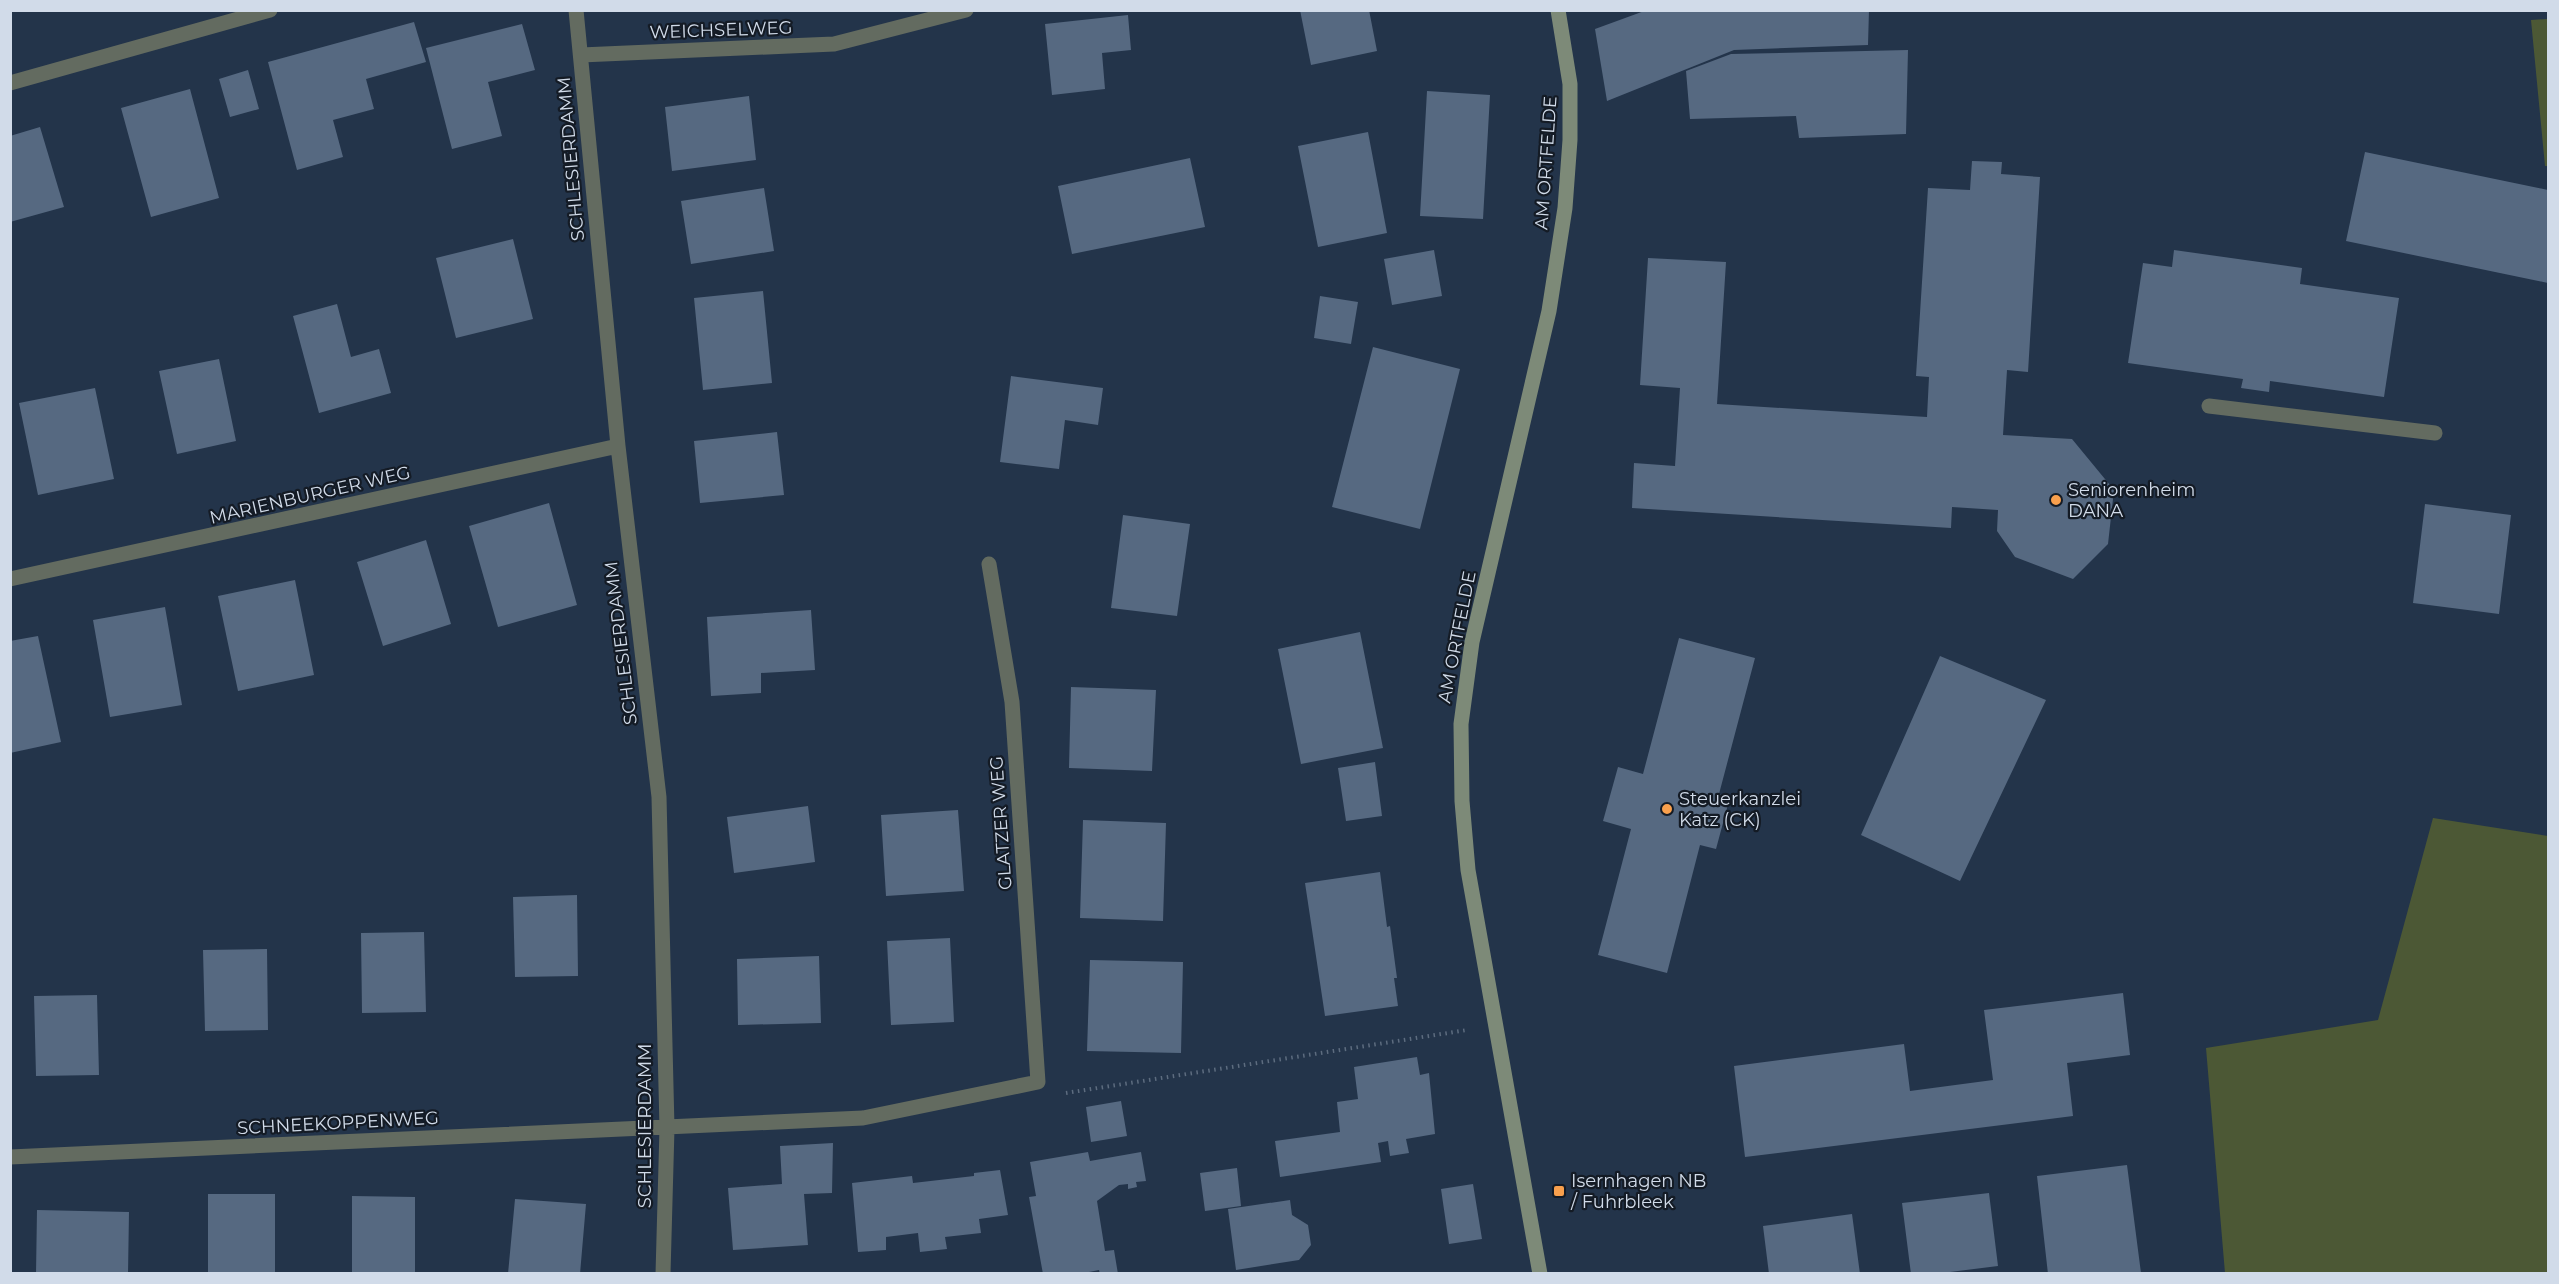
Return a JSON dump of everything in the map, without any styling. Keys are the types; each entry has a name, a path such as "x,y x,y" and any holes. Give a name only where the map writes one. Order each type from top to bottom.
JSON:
{"main road":[{"name":"AM ORTFELDE","path":"1540,1274 1468,870 1462,801 1461,724 1472,642 1549,311 1565,208 1570,140 1570,84 1558,10"}],"street":[{"path":"10,83 270,10"},
{"name":"SCHLESIERDAMM","path":"576,10 618,446 659,797 667,1128 663,1274"},
{"name":"WEICHSELWEG","path":"581,55 834,44 966,10"},
{"path":"2209,406 2436,433"},
{"name":"MARIENBURGER WEG","path":"10,579 124,556 618,446"},
{"name":"GLATZER WEG","path":"989,564 1012,702 1038,1082"},
{"path":"667,1128 864,1118 1038,1082"},
{"name":"SCHNEEKOPPENWEG","path":"10,1157 667,1128"}],"path":[{"path":"1038,1082 1069,1094 1495,1025"}],"green space":[{"path":"2548,19 2548,166 2545,166 2531,20"},
{"path":"2433,818 2548,836 2548,1273 2225,1273 2206,1048 2378,1020"}],"building":[{"path":"1300,10 1369,10 1377,51 1311,65"},
{"path":"1647,10 1869,10 1868,45 1734,50 1607,101 1595,29"},
{"path":"1128,15 1131,50 1102,53 1105,89 1052,95 1045,24"},
{"path":"414,22 426,62 366,79 374,109 333,120 343,157 297,170 268,62"},
{"path":"522,24 535,70 488,82 502,136 452,149 426,48"},
{"path":"1908,50 1906,134 1799,138 1796,116 1690,119 1686,71 1731,54"},
{"path":"248,70 259,109 230,117 219,79"},
{"path":"190,89 219,198 151,217 121,108"},
{"path":"1427,91 1490,95 1483,219 1420,216"},
{"path":"749,96 756,160 672,171 665,107"},
{"path":"40,127 64,207 10,222 10,136"},
{"path":"1368,132 1387,233 1318,247 1298,146"},
{"path":"2365,152 2548,190 2548,283 2346,241"},
{"path":"1190,158 1205,227 1072,254 1058,186"},
{"path":"1972,161 2002,162 2001,174 2040,177 2028,372 2007,370 2003,435 2072,439 2114,490 2108,544 2073,579 2015,557 1997,531 1998,510 1952,507 1951,528 1632,508 1634,463 1675,466 1680,388 1640,385 1648,258 1726,262 1717,404 1927,417 1929,377 1916,376 1928,188 1970,190"},
{"path":"764,188 774,251 691,264 681,201"},
{"path":"513,239 533,319 456,338 436,258"},
{"path":"1434,250 1442,296 1392,305 1384,259"},
{"path":"2174,250 2302,268 2300,284 2399,298 2384,397 2270,381 2269,392 2241,388 2243,379 2128,363 2143,263 2172,267"},
{"path":"763,291 772,383 703,390 694,298"},
{"path":"1320,296 1358,302 1351,344 1314,338"},
{"path":"337,304 351,357 379,349 391,393 319,413 293,316"},
{"path":"1373,347 1460,369 1420,529 1332,507"},
{"path":"219,359 236,441 177,454 159,371"},
{"path":"1011,376 1103,388 1098,425 1065,420 1059,469 1000,462"},
{"path":"95,388 114,479 38,495 19,403"},
{"path":"777,432 784,495 700,503 694,441"},
{"path":"549,503 577,605 498,627 469,526"},
{"path":"2425,504 2511,515 2499,614 2413,603"},
{"path":"1123,515 1190,524 1177,616 1111,608"},
{"path":"426,540 451,624 383,646 357,562"},
{"path":"295,580 314,675 238,691 218,596"},
{"path":"165,607 182,705 110,717 93,620"},
{"path":"811,610 815,670 761,673 761,693 711,696 707,617"},
{"path":"1360,632 1383,748 1301,764 1278,649"},
{"path":"38,636 61,742 10,753 10,641"},
{"name":"Steuerkanzlei Katz (CK)","path":"1679,638 1755,658 1719,794 1730,797 1716,849 1700,845 1667,973 1598,955 1631,829 1603,821 1618,767 1643,774"},
{"path":"1940,656 2046,700 1960,881 1861,835"},
{"path":"1071,687 1156,690 1152,771 1069,768"},
{"path":"1375,762 1382,816 1346,821 1338,768"},
{"path":"808,806 815,862 734,873 727,817"},
{"path":"958,810 964,891 886,896 881,815"},
{"path":"1083,820 1166,823 1163,921 1080,918"},
{"path":"1380,872 1397,978 1394,978 1398,1006 1325,1016 1305,883"},
{"path":"577,895 578,976 515,977 513,897"},
{"path":"424,932 426,1012 362,1013 361,933"},
{"path":"950,938 954,1022 891,1025 887,941"},
{"path":"267,949 268,1030 205,1031 203,950"},
{"path":"819,956 821,1023 738,1025 737,959"},
{"path":"1090,960 1183,962 1181,1053 1087,1051"},
{"path":"2123,993 2130,1055 2067,1063 2073,1116 1745,1157 1734,1066 1904,1044 1910,1091 1993,1080 1984,1010"},
{"path":"97,995 99,1075 36,1076 34,996"},
{"path":"1417,1057 1420,1075 1429,1073 1435,1134 1406,1139 1409,1153 1390,1156 1388,1141 1378,1143 1381,1162 1280,1177 1275,1141 1340,1132 1337,1102 1358,1099 1354,1067"},
{"path":"1121,1101 1127,1136 1091,1142 1086,1107"},
{"path":"833,1143 832,1193 804,1194 808,1245 733,1250 728,1188 782,1184 780,1146"},
{"path":"1088,1152 1090,1161 1141,1152 1146,1181 1136,1182 1137,1187 1128,1189 1128,1184 1119,1185 1097,1201 1105,1251 1114,1250 1118,1274 1100,1274 1099,1270 1079,1274 1043,1274 1029,1197 1036,1196 1030,1162"},
{"path":"2127,1165 2141,1273 2048,1274 2037,1176"},
{"path":"1237,1168 1241,1206 1205,1211 1200,1173"},
{"path":"1000,1170 1008,1215 979,1219 981,1233 945,1237 947,1249 920,1252 918,1233 886,1237 886,1250 858,1252 852,1183 912,1176 913,1183 974,1176 974,1173"},
{"path":"1473,1184 1482,1239 1449,1244 1441,1189"},
{"path":"1989,1193 1998,1266 1934,1274 1911,1274 1902,1203"},
{"path":"208,1194 275,1194 275,1274 208,1274"},
{"path":"352,1196 415,1197 415,1274 352,1274"},
{"path":"515,1199 586,1204 580,1274 508,1274"},
{"path":"1290,1200 1292,1215 1308,1225 1311,1245 1299,1260 1236,1270 1228,1209"},
{"path":"37,1210 129,1212 128,1274 36,1274"},
{"path":"1852,1214 1860,1274 1769,1274 1763,1226"}],"place":[{"name":"Seniorenheim DANA","path":"2056,500"},
{"name":"Steuerkanzlei Katz (CK)","path":"1667,809"},
{"name":"Isernhagen NB / Fuhrbleek","path":"1559,1191"}]}
